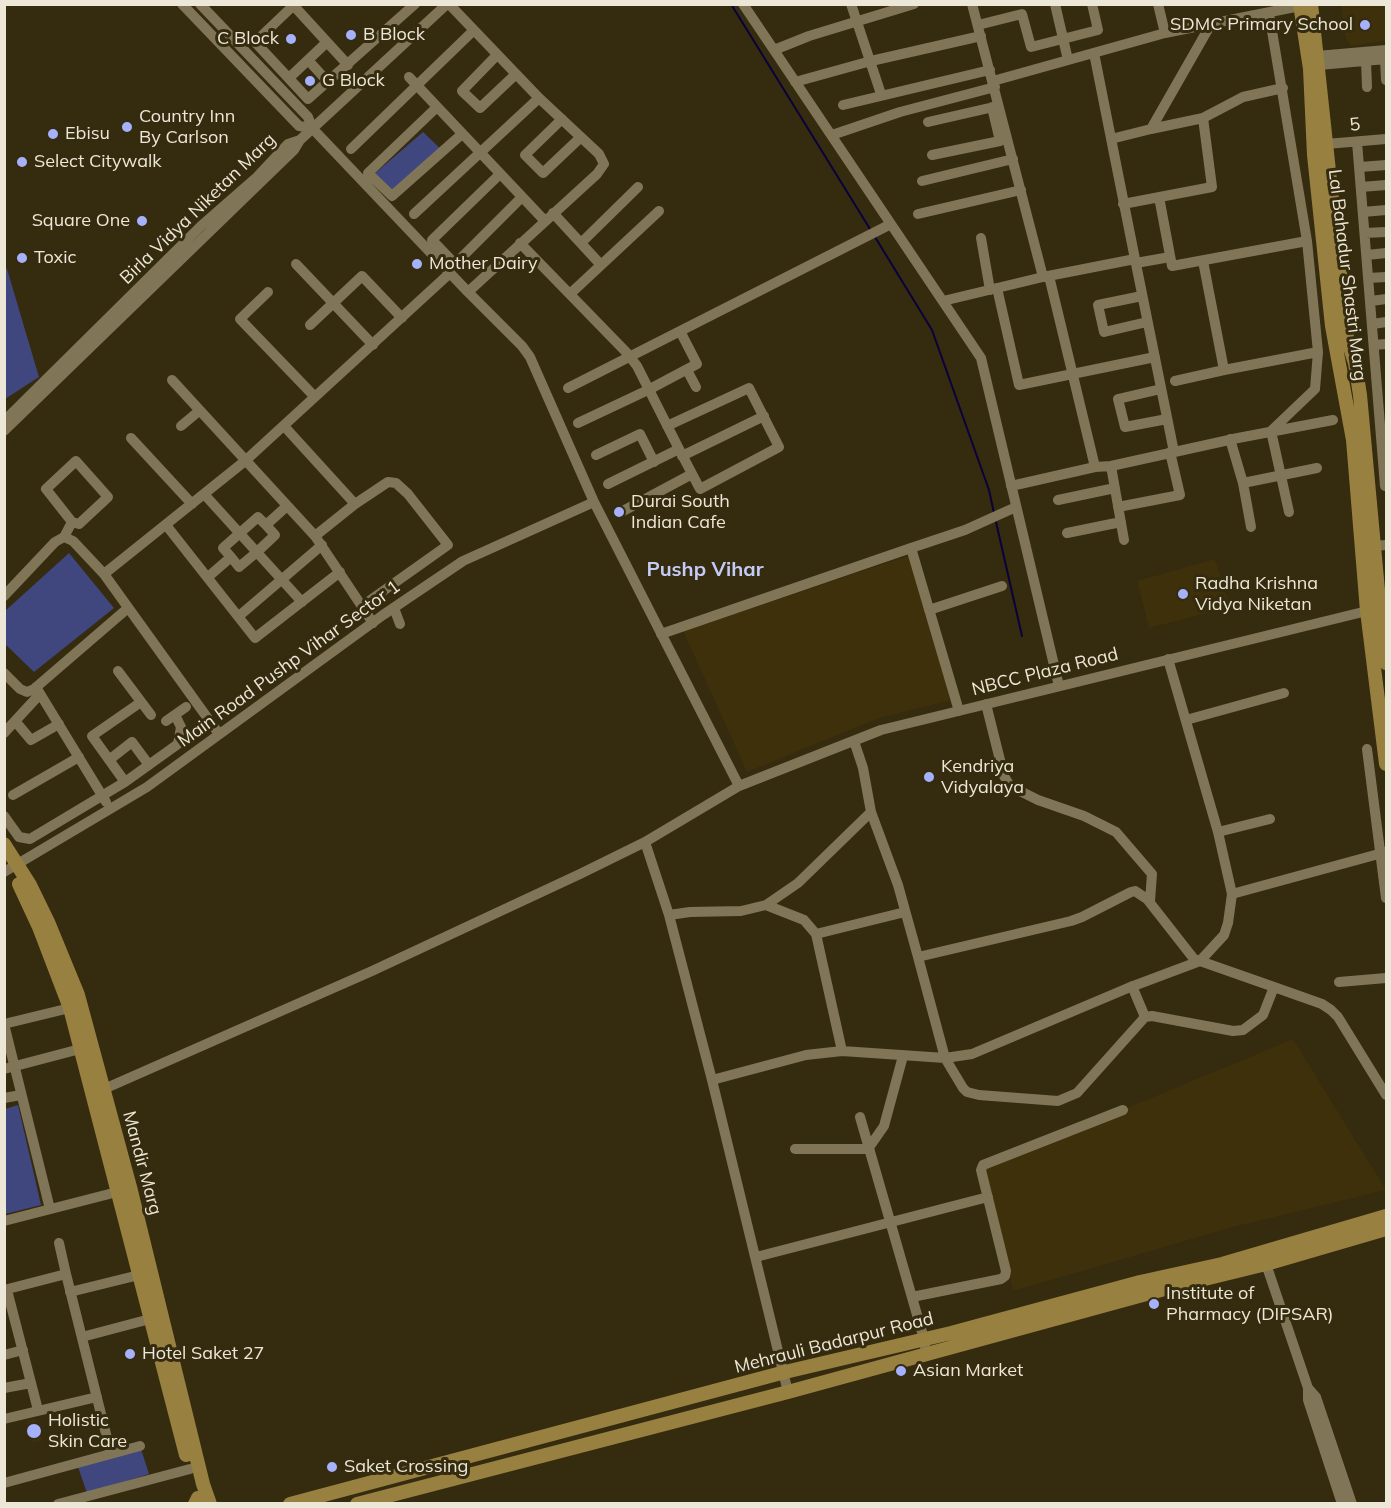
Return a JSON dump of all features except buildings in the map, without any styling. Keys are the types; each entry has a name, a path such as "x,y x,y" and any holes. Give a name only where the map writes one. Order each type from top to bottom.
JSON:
{"main road":[{"name":"Lal Bahadur Shastri Marg","path":"1303,5 1318,61 1326,144 1323,175 1332,326 1353,440 1367,611 1386,764"},
{"name":"Lal Bahadur Shastri Marg","path":"1303,5 1323,175 1347,338 1355,363 1360,395 1368,486 1380,545 1386,663"},
{"name":"Mandir Marg","path":"4,844 10,866 48,922 104,1089 203,1484 201,1502"},
{"name":"Mandir Marg","path":"75,1007 80,1049 190,1469 201,1502"},
{"name":"Mehrauli Badarpur Road","path":"290,1503 784,1372 924,1339 1140,1282 1222,1264 1386,1216"},
{"name":"Mehrauli Badarpur Road","path":"357,1503 788,1392 1266,1264 1386,1229"},
{"path":"408,1472 413,1488"},
{"path":"203,1484 211,1496 220,1503"}],"street":[{"path":"182,4 299,126 312,128"},
{"path":"200,4 308,117 312,128 530,357 594,502 739,786"},
{"path":"448,4 538,98 599,154 604,164 597,174 544,220 468,292"},
{"name":"Birla Vidya Niketan Marg","path":"4,421 91,342 201,226 257,177 288,144 300,140 448,4"},
{"path":"743,4 981,358 1059,686"},
{"path":"851,4 881,94"},
{"path":"774,50 809,36 914,4"},
{"path":"932,155 1000,141 994,84 972,4"},
{"path":"1055,4 1068,60"},
{"path":"795,82 979,30 1022,14 1031,47 1098,30 1092,4"},
{"path":"1158,4 1165,33"},
{"path":"348,65 294,5 255,42 308,99 348,65 411,8 423,27"},
{"path":"832,135 1068,60 1165,33 1269,13 1280,7 1303,5"},
{"path":"1269,13 1307,241 1318,352 1315,389 1271,431"},
{"path":"1151,129 1211,24"},
{"path":"351,149 473,30"},
{"path":"290,78 327,42"},
{"path":"370,45 386,61"},
{"path":"1094,53 1155,357 1180,495 1118,507"},
{"path":"497,55 462,91 480,108 516,74"},
{"path":"1318,61 1386,56"},
{"path":"1318,61 1366,61 1386,56"},
{"path":"1386,56 1386,80"},
{"path":"308,60 328,82"},
{"path":"1366,61 1367,87"},
{"path":"843,105 881,94 990,70"},
{"path":"409,77 544,220"},
{"path":"1111,139 1203,118 1243,97 1283,88"},
{"path":"414,214 538,98"},
{"path":"928,122 996,106"},
{"path":"996,106 1073,375 1095,467"},
{"path":"437,107 368,173 392,196 462,134"},
{"path":"1123,204 1212,187 1203,118"},
{"path":"562,119 525,155 543,173 581,137"},
{"name":"5","path":"1326,144 1386,139"},
{"path":"1358,142 1374,345 1381,370 1386,486 1368,486"},
{"path":"922,181 1013,159"},
{"path":"1360,167 1386,165"},
{"path":"500,174 432,240 455,264 522,197"},
{"path":"1361,188 1386,185"},
{"path":"581,243 638,187"},
{"path":"918,214 1021,190"},
{"path":"1159,197 1172,266 1307,241"},
{"path":"1363,212 1386,210"},
{"path":"570,294 659,211"},
{"path":"553,213 601,265"},
{"path":"568,388 891,224"},
{"path":"1365,233 1386,232"},
{"path":"981,238 1019,385 1155,357"},
{"path":"520,243 630,356 700,489 779,447 749,388 667,426"},
{"path":"1367,255 1386,253"},
{"path":"943,301 1046,277 1170,257"},
{"path":"1203,261 1224,370"},
{"path":"296,264 373,345"},
{"path":"104,574 245,461 450,273"},
{"path":"310,324 362,276 402,318"},
{"path":"1368,278 1386,277"},
{"path":"268,292 240,319 315,397"},
{"path":"1142,296 1098,305 1104,332 1148,322"},
{"path":"1371,301 1386,299"},
{"path":"1373,324 1386,322"},
{"path":"578,423 697,364 680,331"},
{"path":"4,431 91,342"},
{"path":"1374,345 1386,344"},
{"path":"1175,381 1318,352"},
{"path":"687,369 696,387"},
{"path":"172,380 319,540 373,623"},
{"path":"1161,389 1118,399 1125,427 1167,419"},
{"path":"182,426 199,411"},
{"path":"608,484 764,416"},
{"path":"1011,486 1230,439 1333,420"},
{"path":"284,426 355,504"},
{"path":"1271,431 1289,512"},
{"path":"596,455 640,434 654,462"},
{"path":"131,438 192,504"},
{"path":"1230,439 1243,483 1251,527"},
{"path":"76,460 108,497 79,524 72,522 46,489 76,460"},
{"path":"1111,466 1124,540"},
{"path":"1243,483 1317,468"},
{"path":"623,511 692,474"},
{"path":"239,616 283,579 355,504 388,482 396,483 408,494 448,545 362,606"},
{"path":"1058,500 1115,488"},
{"path":"204,494 302,602"},
{"name":"Main Road Pushp Vihar Sector 1","path":"10,866 147,787 394,608 464,561 594,502"},
{"path":"266,525 287,506"},
{"path":"661,634 965,530 1016,507"},
{"path":"258,517 275,535 239,567 223,548 240,533 258,517"},
{"path":"4,596 55,543 64,537 72,522"},
{"path":"1067,533 1120,522"},
{"path":"166,525 255,638 340,572"},
{"path":"64,537 73,541 104,574 219,734"},
{"path":"911,549 958,711"},
{"path":"208,577 231,557"},
{"path":"929,610 1002,586"},
{"path":"4,733 38,691 128,608"},
{"path":"394,608 400,624"},
{"name":"NBCC Plaza Road","path":"104,1089 372,971 645,842 739,786 881,730 1367,611"},
{"path":"712,1080 806,1054 842,1051 945,1059 972,1054 1132,986 1200,961 1213,949 1224,935 1232,894 1218,832 1167,659"},
{"path":"118,671 151,715"},
{"path":"4,673 20,689 27,692 38,691"},
{"path":"38,691 111,809"},
{"path":"1186,720 1284,693"},
{"path":"125,782 92,736 141,702"},
{"path":"986,704 1004,776 1010,786 1038,800 1084,816 1116,832 1152,874 1150,901"},
{"path":"4,816 18,837 30,839 103,796 178,744 180,727 171,718 186,707"},
{"path":"15,721 31,740 59,724"},
{"path":"854,741 863,768 871,812 898,885 945,1059 968,1092 979,1095 1058,1101 1077,1093 1146,1017 1152,1016 1233,1031 1243,1030 1263,1015 1274,987"},
{"path":"109,760 132,742 148,765"},
{"path":"1367,749 1383,852 1386,898"},
{"path":"13,795 79,757"},
{"path":"669,915 690,912 741,911 766,905 798,883 871,812"},
{"path":"1218,832 1270,819"},
{"path":"645,842 669,915 712,1080 788,1392"},
{"path":"1232,894 1383,852"},
{"path":"918,957 1071,921 1131,892 1140,893 1150,901 1194,959 1322,1004 1331,1010 1338,1017 1386,1095"},
{"path":"766,905 804,920 816,934 842,1051"},
{"path":"816,934 905,912"},
{"path":"1339,982 1386,978"},
{"path":"1132,986 1146,1017"},
{"path":"50,1209 21,1095 9,1068 4,1024 75,1007"},
{"path":"9,1068 80,1049"},
{"path":"868,1149 884,1126 903,1056"},
{"path":"4,1098 21,1095"},
{"path":"912,1297 1001,1279 1005,1276 1006,1271 981,1170 983,1165 1124,1110"},
{"path":"860,1117 924,1339 926,1354"},
{"path":"795,1149 868,1149"},
{"path":"4,1221 117,1192"},
{"path":"756,1257 988,1197"},
{"path":"59,1243 111,1454"},
{"path":"1266,1264 1308,1388 1308,1400 1352,1503"},
{"path":"38,1410 6,1290 66,1274"},
{"path":"70,1292 139,1275"},
{"path":"82,1337 150,1319"},
{"path":"4,1355 23,1350"},
{"path":"4,1388 31,1383"},
{"path":"4,1419 97,1397"},
{"path":"1325,1436 1342,1503"},
{"path":"4,1483 140,1446"},
{"path":"58,1503 190,1469"}],"shaded area":[{"name":"SDMC Primary School","path":"1341,5 1386,5 1386,41 1351,46 1345,37"},
{"path":"423,132 444,152 397,197 373,175"},
{"path":"5,267 39,377 5,399"},
{"path":"69,553 114,608 34,672 5,644 5,611"},
{"path":"908,556 951,700 879,718 747,772 683,631"},
{"name":"Radha Krishna Vidya Niketan","path":"1215,559 1230,607 1149,628 1137,581"},
{"path":"1293,1039 1386,1190 1233,1227 1013,1291 985,1167"},
{"path":"18,1105 41,1205 5,1214 5,1109"},
{"name":"Holistic Skin Care","path":"35,1418 42,1440 33,1443 26,1422"},
{"path":"141,1449 149,1474 87,1493 78,1467"}],"waterway":[{"path":"731,4 870,229"},
{"path":"875,237 932,330 989,490 994,513"},
{"path":"996,522 1022,636"}],"place":[{"name":"SDMC Primary School","path":"1365,25"},
{"name":"B Block","path":"351,35"},
{"name":"C Block","path":"291,39"},
{"name":"G Block","path":"310,81"},
{"name":"Country Inn By Carlson","path":"127,127"},
{"name":"Ebisu","path":"53,134"},
{"name":"Select Citywalk","path":"22,162"},
{"name":"Square One","path":"142,221"},
{"name":"Toxic","path":"22,258"},
{"name":"Mother Dairy","path":"417,264"},
{"name":"Durai South Indian Cafe","path":"619,512"},
{"name":"Radha Krishna Vidya Niketan","path":"1183,594"},
{"name":"Kendriya Vidyalaya","path":"929,777"},
{"name":"Institute of Pharmacy (DIPSAR)","path":"1154,1304"},
{"name":"Hotel Saket 27","path":"130,1354"},
{"name":"Asian Market","path":"901,1371"},
{"name":"Holistic Skin Care","path":"34,1431"},
{"name":"Saket Crossing","path":"332,1467"}],"district":[{"name":"Pushp Vihar","path":"705,570"}]}
